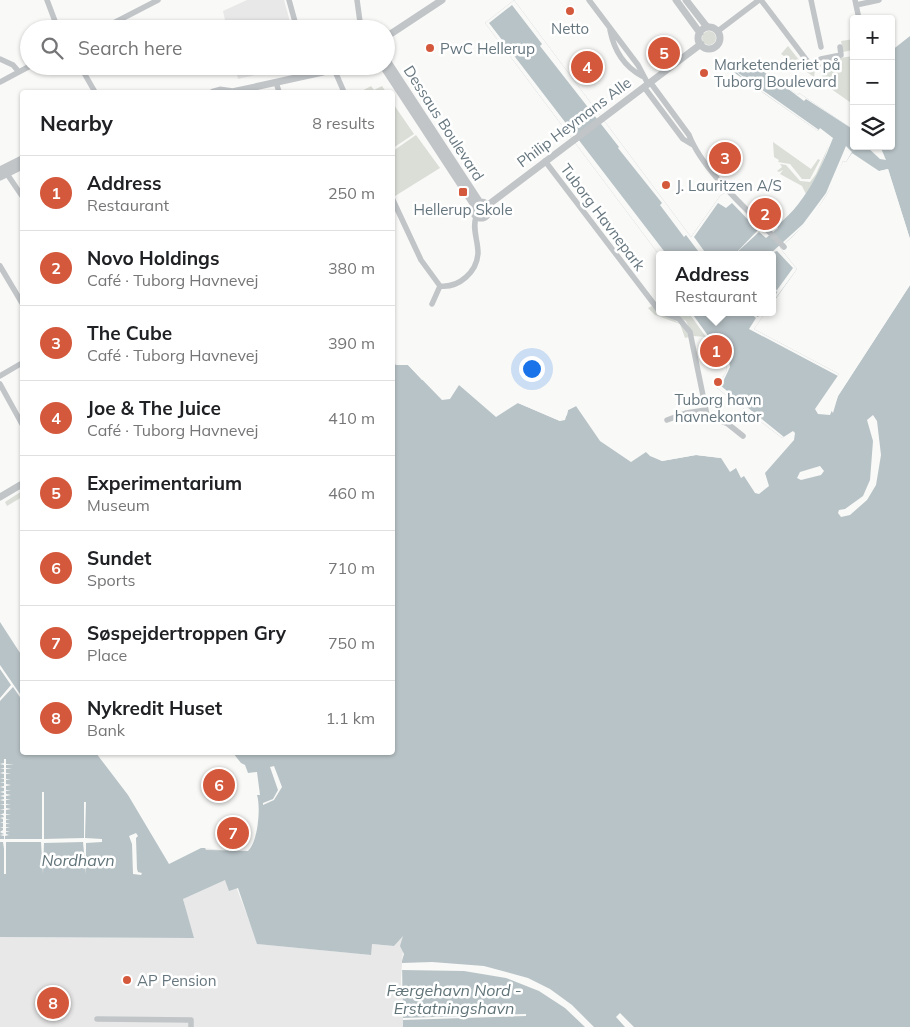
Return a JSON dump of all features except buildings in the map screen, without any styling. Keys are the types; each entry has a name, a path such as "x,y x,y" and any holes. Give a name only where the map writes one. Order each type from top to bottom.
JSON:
{"street":[{"path":"47,0 55,20"},
{"path":"119,20 158,0"},
{"path":"289,0 295,20"},
{"path":"357,0 360,20"},
{"path":"395,31 442,0"},
{"path":"589,0 638,65 647,84 689,135 693,145 709,168 784,247"},
{"path":"676,0 700,32 701,44 709,48 717,46 720,40 718,31"},
{"path":"686,0 707,27 718,31"},
{"path":"718,31 760,0 811,66 821,59 840,55 840,47"},
{"path":"811,0 821,47"},
{"path":"858,15 856,2 879,0"},
{"path":"700,32 707,27"},
{"path":"609,28 613,47 630,70 642,76"},
{"name":"Philip Heymans Alle","path":"488,205 701,44"},
{"path":"0,59 13,65 19,72 0,82"},
{"name":"Dessaus Boulevard","path":"395,73 477,203"},
{"path":"85,75 94,90"},
{"path":"242,90 309,75"},
{"path":"339,75 343,90"},
{"name":"Dessaus Boulevard","path":"389,75 477,203"},
{"path":"276,82 279,90"},
{"path":"3,172 20,160"},
{"name":"Tuborg Havnepark","path":"545,161 656,307"},
{"path":"3,172 20,167"},
{"path":"3,172 20,193"},
{"path":"440,286 452,285 464,280 475,264 478,255 474,225 476,216 473,212 477,203 488,205 488,215 483,218 476,216"},
{"path":"395,204 421,260 440,286"},
{"path":"0,266 20,293"},
{"path":"432,304 440,286"},
{"name":"Tuborg Havnepark","path":"671,316 679,319 690,332 706,410"},
{"path":"0,376 20,364"},
{"path":"0,384 20,420"},
{"path":"667,420 686,412 706,410 712,418 728,424 743,436"},
{"path":"0,497 20,485"},
{"path":"97,1019 191,1020 191,1027"}],"shaded area":[{"path":"247,0 284,0 290,20 225,20 223,11"},
{"path":"706,31 712,31 716,38 712,45 706,45 702,41 702,35"},
{"path":"850,40 850,51 843,52 841,41"},
{"path":"788,46 803,65 806,62 813,71 815,70 814,77 781,54"},
{"path":"850,57 850,102 820,81 824,72 819,64 824,60"},
{"path":"237,75 255,75 238,79"},
{"path":"371,86 374,90 364,90"},
{"path":"382,86 385,90 374,90"},
{"path":"395,106 414,134 395,147"},
{"path":"416,135 440,168 395,196 395,150"},
{"path":"773,142 811,169 818,159 820,160 810,179 802,179 790,164 778,162 779,160 774,157"},
{"path":"829,145 819,172 806,194 802,186 780,174 783,170 777,171 782,167 780,164 786,165 800,181 810,182 816,174"},
{"path":"652,306 656,309 656,315 655,315 648,308"},
{"path":"658,316 668,316 685,327 689,337 685,338 680,324"},
{"path":"676,316 691,316 707,337 693,336 686,321"},
{"path":"20,492 20,498 7,506 5,502"},
{"path":"209,782 228,782 228,788 209,788"},
{"path":"201,848 222,850 258,944 371,955 371,944 394,946 400,937 404,936 401,979 403,1027 0,1027 0,937 193,938 183,899"}],"water":[{"path":"514,0 691,237 720,196 726,192 765,234 778,225 789,215 807,192 833,138 820,128 818,131 732,71 746,60 850,127 850,150 870,150 880,159 886,160 882,150 895,150 895,48 910,36 910,239 888,169 879,171 852,153 846,162 843,161 818,208 780,248 797,269 776,298 776,251 656,251 485,23"},
{"path":"910,285 910,1027 403,1027 402,961 404,954 400,946 403,936 394,946 372,944 371,955 257,944 238,888 229,891 225,880 183,899 194,938 0,937 0,622 20,653 20,755 98,755 128,795 169,864 201,848 206,850 248,851 251,847 258,824 259,808 257,795 260,795 257,772 248,773 245,765 235,755 395,755 395,363 396,365 408,365 442,400 450,399 459,385 496,417 518,403 560,421 567,415 568,410 576,406 600,441 631,462 646,452 662,461 696,455 721,458 730,472 736,468 741,478 744,476 755,493 759,494 769,486 765,473 794,440 795,433 793,431 782,438 717,388 727,370 722,340 708,340 691,316 763,316 754,329 839,374 815,409 818,414 830,415 838,396"}],"pier":[{"path":"514,0 691,237 720,196 726,192 765,234 776,226 778,228 766,238 759,232 738,251 758,230 732,203 726,208 718,203 694,237 704,251 698,251 686,235 684,237 660,205 662,203 540,46 542,44 512,5 489,23 664,251 656,251 485,23"},
{"path":"734,70 819,130 744,79"},
{"path":"771,76 850,127 806,99 804,101"},
{"path":"846,146 852,152 846,162 843,161 837,178 812,218 780,248 797,269 776,298 776,289 793,268 777,251 773,251 803,224 826,193"},
{"path":"888,169 910,241 887,172 881,174 880,171"},
{"path":"908,283 910,285 838,396 833,413 831,410 835,395"},
{"path":"691,316 694,316 709,337 725,338 730,367 721,386 784,437 782,438 717,388 727,370 722,340 708,340"},
{"path":"754,316 763,316 754,329 839,374 838,376 749,329 756,318"},
{"path":"395,360 409,363 425,379 422,380 408,365 396,365"},
{"path":"521,401 560,419 563,418 566,408 575,404 576,406 568,410 565,420 560,421 518,403"},
{"path":"873,415 877,421 881,455 876,485 867,500 850,515 841,517 838,513 839,510 845,509 863,496 870,480 873,441 867,420"},
{"path":"648,451 662,458 696,452 719,455 721,458 696,455 662,461 650,456 646,452"},
{"path":"820,466 824,471 821,475 801,480 797,478 800,472"},
{"path":"0,665 20,694 20,697 13,687 0,701 0,698 11,685 0,669"},
{"path":"4,759 6,759 6,764 14,764 6,765 6,768 12,768 6,769 6,773 11,773 6,774 6,779 11,780 6,780 6,784 11,785 6,786 6,790 11,790 6,791 6,794 11,795 6,796 6,799 11,800 6,800 6,804 11,805 6,805 6,808 11,809 6,810 6,814 11,815 6,815 6,819 10,819 6,820 6,823 10,823 6,824 6,827 10,828 6,828 6,831 10,831 6,832 9,835 5,836 5,839 42,839 42,792 44,792 44,839 84,838 84,802 86,802 85,838 102,839 102,842 86,843 86,874 83,842 44,843 43,874 41,842 6,842 6,874 4,874 4,849 3,842 0,842 0,839 4,839 4,836 0,835 4,834 0,832 3,830 0,827 3,827 3,823 0,822 3,822 3,819 0,818 4,817 0,815 4,813 4,810 0,809 4,809 4,805 0,805 4,804 4,801 0,800 4,799 4,797 0,796 4,795 4,793 0,792 4,791 4,788 0,787 4,786 4,783 0,783 4,782 4,779 0,778 4,778 4,774 0,773 4,772 4,769 0,768 4,768 4,765 0,764 4,763"},
{"path":"274,766 282,787 274,800 263,805 263,803 273,799 278,790 270,767"},
{"path":"136,833 138,836 136,838 137,869 138,872 142,873 141,875 133,874 132,844 129,836"},
{"path":"432,962 484,966 528,978 550,989 572,1005 594,1027 585,1027 565,1008 539,991 506,978 464,971 402,970 402,963"},
{"path":"620,1013 634,1027 625,1027 616,1017"},
{"path":"526,1014 526,1016 403,1020 403,1018"}],"place":[{"name":"Netto","path":"570,11"},
{"name":"PwC Hellerup","path":"430,48"},
{"name":"Experimentarium","path":"664,53"},
{"name":"Joe & The Juice","path":"587,67"},
{"name":"Marketenderiet på Tuborg Boulevard","path":"704,73"},
{"name":"The Cube","path":"725,158"},
{"name":"J. Lauritzen A/S","path":"666,185"},
{"name":"Hellerup Skole","path":"463,192"},
{"name":"Novo Holdings","path":"765,214"},
{"name":"Address","path":"716,351"},
{"name":"Tuborg havn havnekontor","path":"718,382"},
{"name":"Sundet","path":"219,785"},
{"name":"Søspejdertroppen Gry","path":"233,833"},
{"name":"AP Pension","path":"127,980"},
{"name":"Nykredit Huset","path":"53,1003"}],"water label":[{"name":"Nordhavn","path":"78,860"},
{"name":"Færgehavn Nord - Erstatningshavn","path":"454,999"}]}
